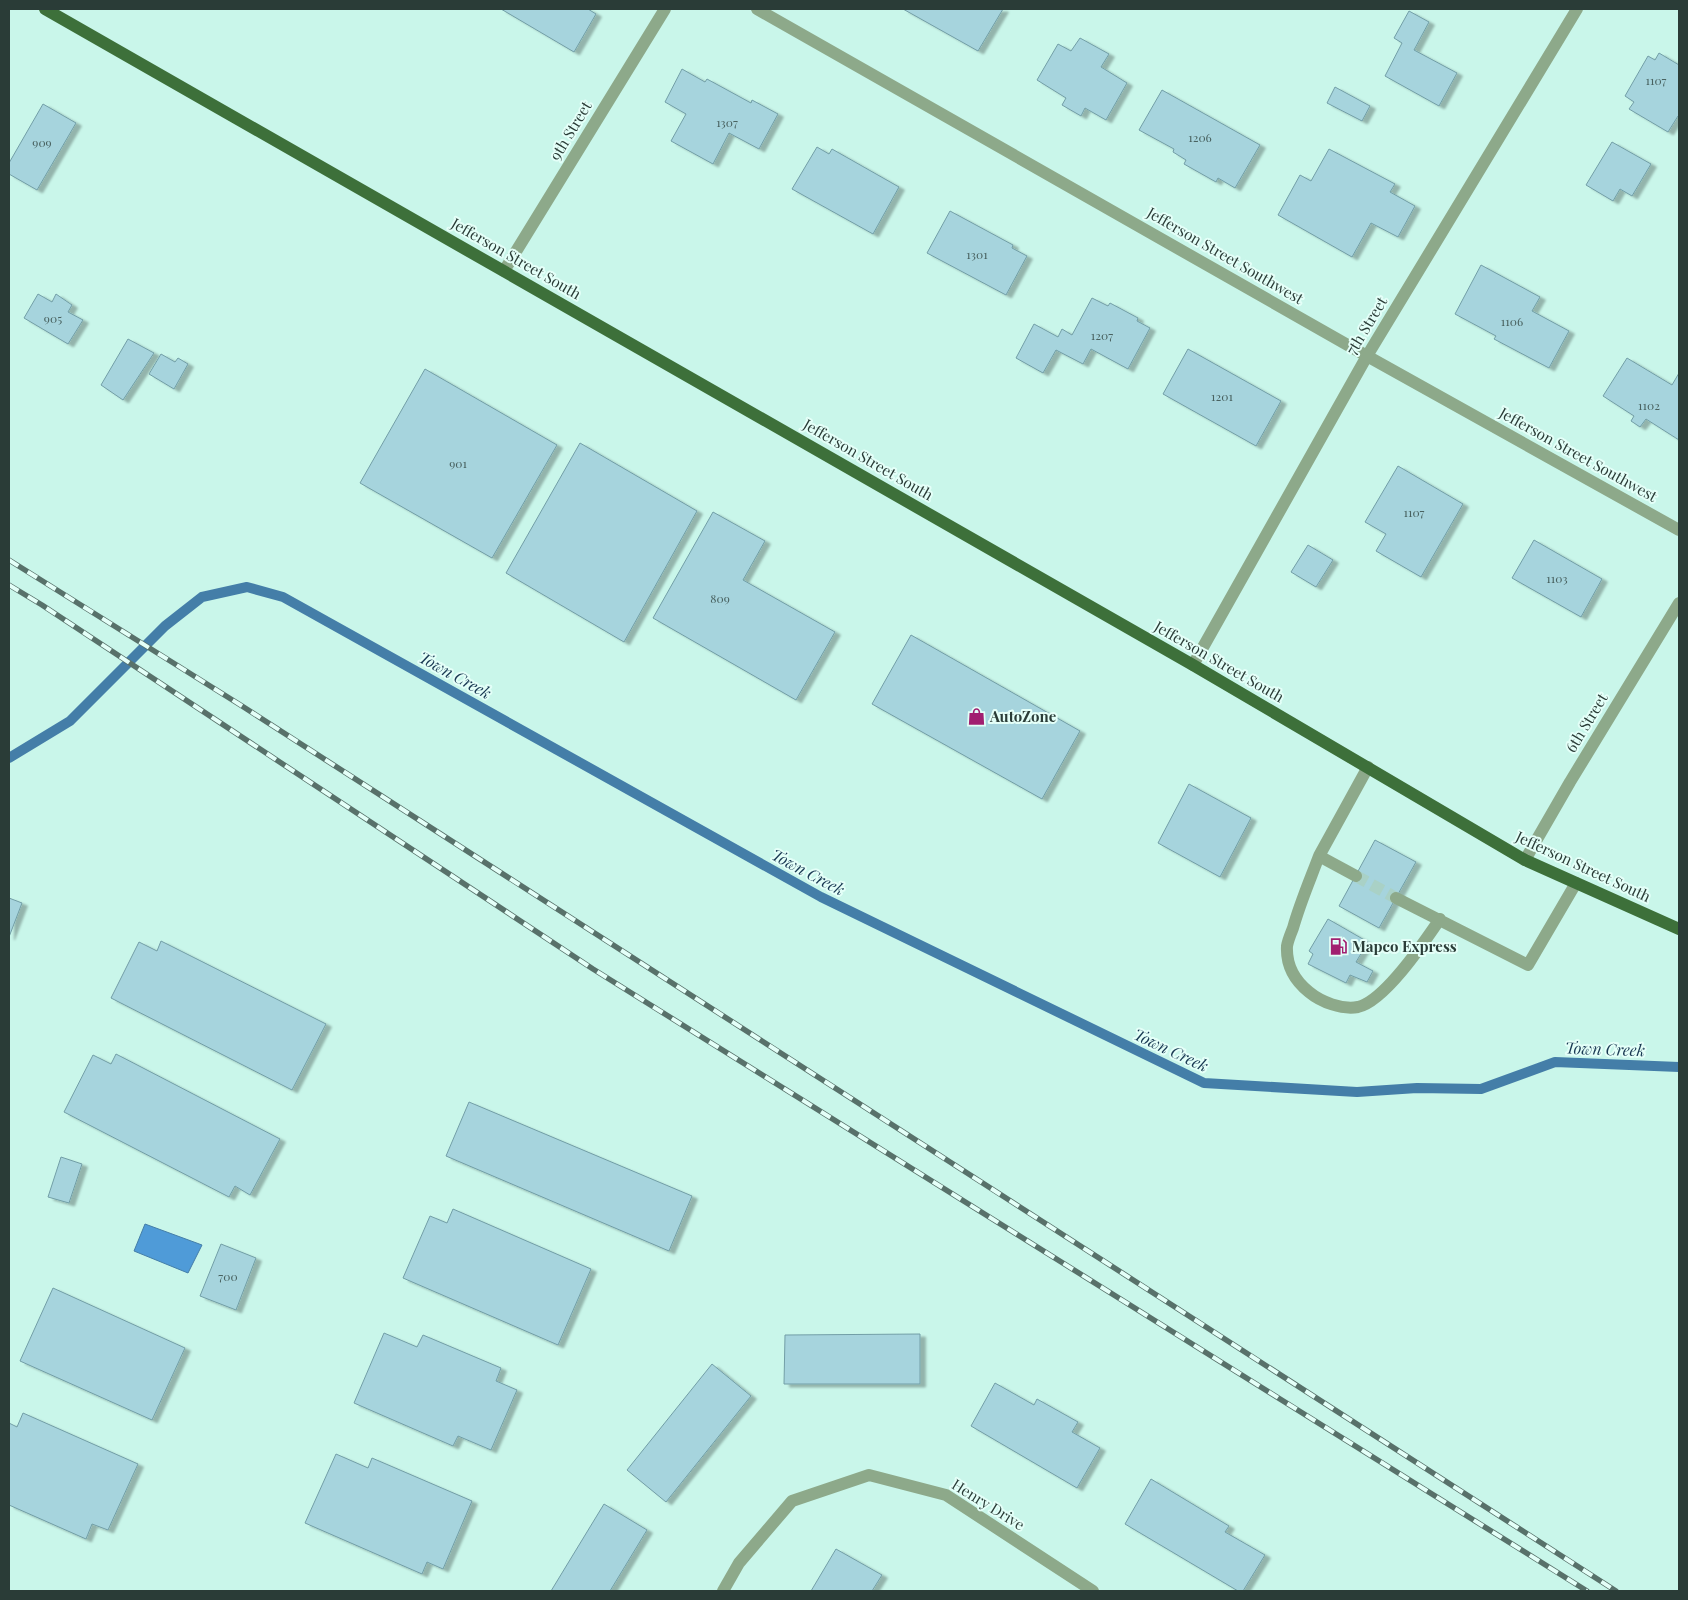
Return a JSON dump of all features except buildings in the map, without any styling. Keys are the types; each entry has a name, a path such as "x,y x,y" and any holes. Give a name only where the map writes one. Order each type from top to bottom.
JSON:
{"main road":[{"name":"Jefferson Street South","path":"45,9 1193,665 1525,860 1679,929"}],"street":[{"name":"9th Street","path":"504,271 665,9"},
{"name":"Jefferson Street Southwest","path":"757,9 1367,356 1679,530"},
{"name":"7th Street","path":"1193,665 1367,356 1577,9"},
{"name":"6th Street","path":"1525,860 1679,603"},
{"path":"1368,767 1319,856 1297,912 1287,945 1289,968 1299,984 1317,998 1334,1006 1358,1007 1376,997 1400,974 1419,951 1440,919"},
{"path":"1319,856 1356,876"},
{"path":"1396,898 1528,965 1576,882"},
{"name":"Henry Drive","path":"723,1591 739,1563 792,1502 869,1475 946,1495 1093,1591"}],"water":[{"path":"145,1224 202,1245 188,1273 134,1251"}],"waterway":[{"name":"Town Creek","path":"9,758 70,721 165,626 202,597 247,587 283,597 821,897 1204,1083 1357,1092 1417,1088 1481,1089 1555,1062 1679,1067"}],"tunnel":[{"path":"1356,876 1396,898"}],"railway":[{"path":"9,560 242,706 1616,1591"},
{"path":"9,585 593,969 1587,1591"}],"place":[{"name":"AutoZone","path":"976,717"},
{"name":"Mapco Express","path":"1338,947"}]}
